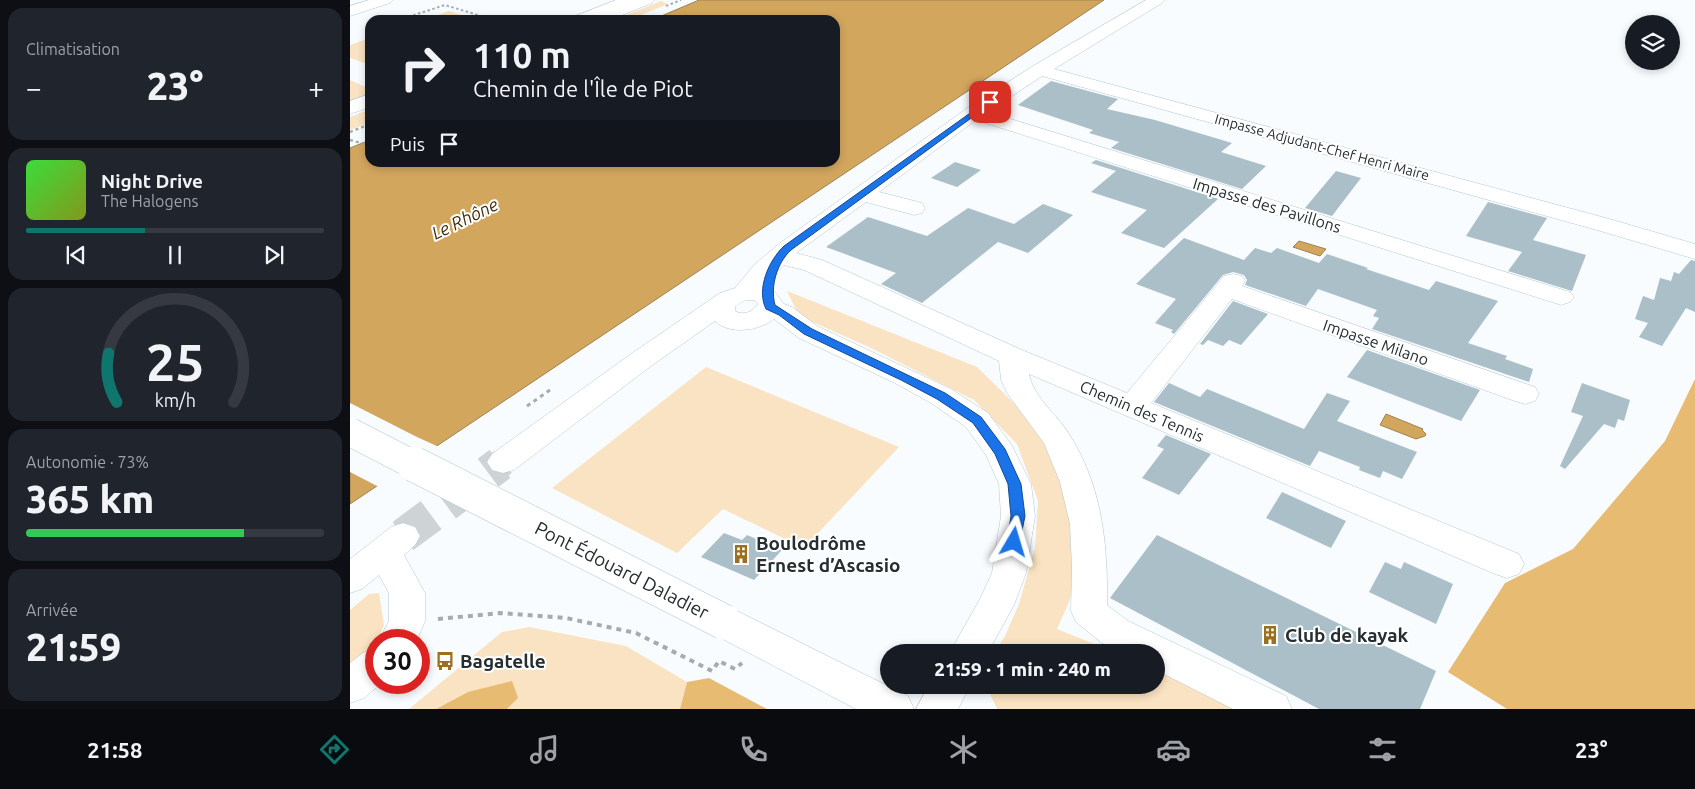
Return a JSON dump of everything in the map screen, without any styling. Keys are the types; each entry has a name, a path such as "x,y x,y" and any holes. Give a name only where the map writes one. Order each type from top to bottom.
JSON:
{"street":[{"path":"350,11 385,0"},
{"path":"592,15 630,0"},
{"path":"609,15 647,0"},
{"path":"503,462 641,360 748,307 779,256 973,113 1040,70 1157,0"},
{"name":"Impasse Adjudant-Chef Henri Maire","path":"1040,70 1605,225 1695,252"},
{"path":"350,108 365,102"},
{"name":"Impasse des Pavillons","path":"973,113 1561,297"},
{"path":"1326,148 1320,159 1325,164 1343,169"},
{"path":"862,194 914,208"},
{"name":"Chemin des Tennis","path":"779,256 813,265 1012,356 1507,564"},
{"name":"Impasse Milano","path":"1132,407 1230,285 1525,394"},
{"path":"748,307 808,332 941,396 977,420 1000,452 1015,484 1018,516 1009,573 996,605 974,644"},
{"path":"1012,356 1018,386 1058,441 1071,468 1080,494 1088,529 1091,566 1089,611 1115,632 1272,709"},
{"name":"Pont Édouard Daladier","path":"350,432 894,709"},
{"path":"350,579 391,546 391,564 407,593 403,629"},
{"path":"350,686 365,674"},
{"path":"936,709 945,694"}],"path":[{"path":"414,15 445,5 478,15"},
{"path":"350,132 365,126"},
{"path":"350,140 365,144"},
{"path":"527,406 550,390"},
{"path":"414,629 501,613 566,618 636,633 712,670 719,661 735,669 748,658"}],"shaded area":[{"path":"661,1 668,4 641,15 626,15"},
{"path":"449,11 462,15 438,15"},
{"path":"365,40 365,63 350,58 350,45"},
{"path":"350,80 365,87 365,95 350,101"},
{"path":"365,111 365,124 350,130 350,117"},
{"path":"787,291 977,367 1038,427 1079,515 1078,570 1069,602 1057,629 1094,644 1000,644 1019,604 1035,548 1038,501 1017,444 974,400 871,348 799,316"},
{"path":"706,367 899,447 804,548 723,509 677,553 552,488"},
{"path":"1695,379 1695,709 1507,709 1448,672 1505,583 1573,549 1665,441"},
{"path":"379,593 384,625 382,629 365,629 365,658 350,674 350,610 369,594"},
{"path":"529,627 626,646 687,682 680,709 507,709 518,698 468,692 436,709 409,709 427,694 430,694 430,692 502,632"},
{"path":"1165,674 1248,709 997,709 990,694 1165,694"},
{"path":"709,678 767,709 680,709 687,682"},
{"path":"512,681 518,698 507,709 436,709 468,692"}],"water":[{"name":"Le Rhône","path":"699,0 1104,0 350,504 350,148 365,142 365,167 840,167 840,15 664,15"},
{"path":"1299,241 1326,249 1320,256 1293,247"},
{"path":"1386,414 1423,429 1426,434 1425,436 1416,439 1380,425"}],"pier":[{"path":"350,403 439,447 379,487 350,472"}],"building":[{"path":"1051,81 1118,99 1107,109 1155,120 1232,143 1221,152 1266,166 1242,189 1111,148 1119,142 1089,133 1093,130 1018,105"},
{"path":"1096,160 1228,202 1218,199 1164,248 1121,233 1147,210 1091,192 1116,171 1091,163"},
{"path":"955,162 981,170 957,187 931,178"},
{"path":"1336,171 1361,178 1332,216 1305,208"},
{"path":"1488,202 1547,218 1533,240 1586,255 1572,291 1508,271 1522,252 1466,236"},
{"path":"1043,204 1073,215 1028,253 998,242 922,303 881,284 896,273 826,247 868,217 927,236 968,208 1014,224"},
{"path":"1184,238 1244,260 1255,248 1271,253 1277,248 1319,263 1327,254 1429,290 1436,281 1498,301 1468,343 1507,356 1505,359 1533,369 1529,382 1372,329 1379,318 1373,316 1377,310 1318,289 1306,306 1245,285 1247,280 1244,275 1233,272 1223,275 1174,334 1171,332 1173,330 1155,323 1176,299 1136,284"},
{"path":"1691,260 1695,261 1695,312 1686,308 1662,346 1639,337 1648,323 1635,319 1643,296 1654,300 1660,278 1671,281 1674,272 1679,274"},
{"path":"1233,301 1268,314 1241,345 1229,340 1223,346 1208,340 1203,345 1200,344"},
{"path":"1367,350 1480,390 1461,421 1347,377"},
{"path":"1169,383 1200,397 1207,389 1304,429 1327,393 1350,401 1337,421 1417,452 1402,479 1383,471 1380,478 1359,470 1360,467 1319,451 1310,466 1154,402"},
{"path":"1582,383 1630,400 1624,421 1618,419 1615,428 1604,424 1565,469 1560,466 1583,416 1571,412"},
{"path":"1166,435 1211,454 1179,495 1142,478 1164,449 1157,446"},
{"path":"1282,492 1346,521 1331,548 1266,518"},
{"name":"Boulodrôme Ernest d’Ascasio","path":"724,533 742,540 747,535 782,550 754,580 701,557"},
{"name":"Club de kayak","path":"1157,535 1436,671 1420,709 1319,709 1110,598"},
{"path":"1385,562 1401,569 1404,562 1453,584 1436,624 1369,592"}],"tunnel":[{"path":"498,466 503,462"},
{"path":"403,536 500,464"}],"place":[{"name":"Boulodrôme Ernest d’Ascasio","path":"741,554"},
{"name":"Club de kayak","path":"1270,635"},
{"name":"Bagatelle","path":"445,661"}],"route":[{"path":"990,102 788,248 772,266 768,298 771,304 770,307 782,313 808,332 905,377 941,396 977,420 1000,452 1015,484 1018,516 1014,542"}]}
